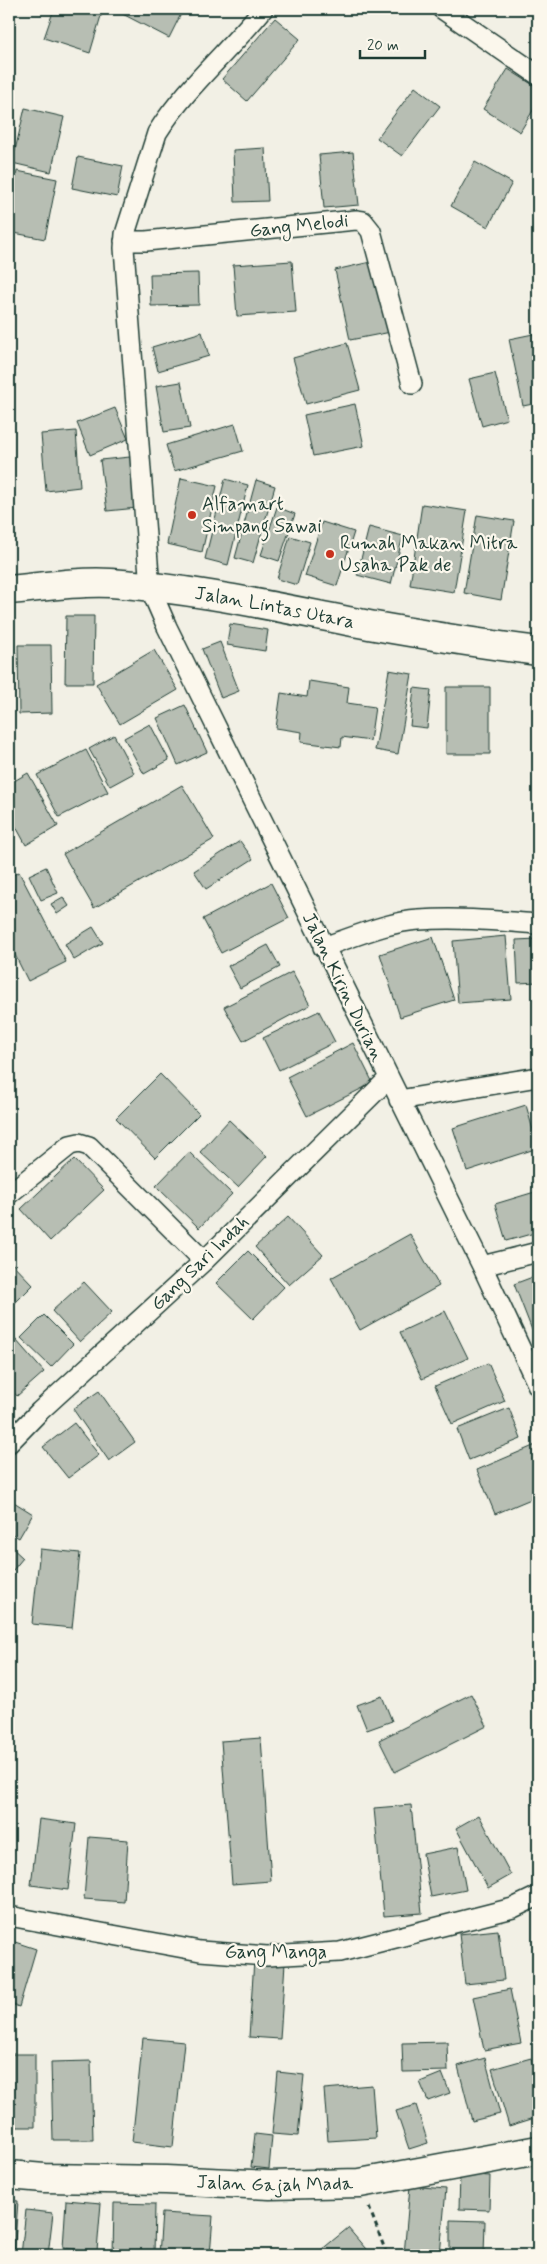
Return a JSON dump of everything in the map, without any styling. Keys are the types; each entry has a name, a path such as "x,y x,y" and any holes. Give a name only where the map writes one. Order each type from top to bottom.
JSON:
{"main road":[{"name":"Jalan Lintas Utara","path":"9,590 91,584 150,588 276,606 369,625 538,651"},
{"name":"Jalan Gajah Mada","path":"9,2175 44,2178 270,2184 360,2183 538,2150"}],"street":[{"path":"150,588 124,238 148,158 162,126 187,94 263,9"},
{"path":"442,9 538,75"},
{"name":"Gang Melodi","path":"124,238 146,241 356,220 363,221 371,231 412,384"},
{"name":"Jalan Kirin Durian","path":"150,588 171,636 388,1079 482,1266 538,1386"},
{"path":"324,947 375,930 418,920 538,924"},
{"path":"399,1100 538,1077"},
{"name":"Gang Sari Indah","path":"9,1443 40,1411 204,1262 388,1079"},
{"path":"9,1194 70,1145 79,1143 89,1146 204,1262"},
{"path":"482,1266 538,1252"},
{"name":"Gang Manga","path":"9,1916 200,1951 267,1956 340,1952 504,1911 538,1896"}],"path":[{"path":"360,2183 387,2255"}],"building":[{"path":"54,9 103,9 90,53 44,38"},
{"path":"113,9 181,9 183,10 169,38"},
{"path":"275,18 300,39 247,101 222,79"},
{"path":"508,69 538,88 538,102 520,132 483,109"},
{"path":"415,87 440,106 402,156 377,138"},
{"path":"25,108 64,117 51,172 12,163"},
{"path":"265,148 268,201 235,202 233,150"},
{"path":"353,152 359,205 324,208 319,155"},
{"path":"78,157 123,166 117,197 72,188"},
{"path":"475,162 512,183 488,227 451,206"},
{"path":"17,171 57,179 45,239 9,232 9,214"},
{"path":"292,261 296,312 237,316 233,265"},
{"path":"375,261 391,332 350,340 335,270"},
{"path":"198,273 199,305 151,306 150,274"},
{"path":"202,332 209,356 158,371 152,347"},
{"path":"538,333 538,403 523,406 509,339"},
{"path":"347,343 360,390 306,404 293,358"},
{"path":"495,373 507,419 482,426 469,379"},
{"path":"181,382 190,428 164,432 156,386"},
{"path":"355,404 364,446 313,456 304,415"},
{"path":"115,408 128,439 90,455 77,423"},
{"path":"235,424 243,451 174,471 166,445"},
{"path":"76,431 80,487 46,491 41,434"},
{"path":"130,457 137,508 107,511 100,460"},
{"name":"Alfamart Simpang Sawai","path":"181,478 217,486 202,552 167,544"},
{"path":"225,479 248,485 228,565 205,559"},
{"path":"256,480 275,486 253,563 235,558"},
{"path":"422,504 467,511 454,592 410,585"},
{"path":"277,507 295,514 279,561 261,555"},
{"path":"477,515 514,521 501,600 464,593"},
{"name":"Rumah Makan Mitra Usaha Pak de","path":"322,522 354,532 337,586 305,576"},
{"path":"369,527 403,536 391,584 357,575"},
{"path":"290,536 310,542 297,585 277,579"},
{"path":"66,616 94,616 93,683 65,683"},
{"path":"230,624 268,630 265,651 227,645"},
{"path":"9,636 11,696 9,696"},
{"path":"220,642 239,691 221,698 202,649"},
{"path":"18,645 51,645 52,713 19,714"},
{"path":"154,650 178,690 120,724 96,684"},
{"path":"389,670 412,674 398,754 375,750"},
{"path":"309,681 349,687 347,703 375,707 370,741 342,737 341,747 301,742 302,732 276,728 281,693 307,697"},
{"path":"446,687 490,687 490,754 446,754"},
{"path":"414,688 431,690 427,728 410,726"},
{"path":"185,705 207,752 178,765 157,718"},
{"path":"150,724 169,760 144,774 124,738"},
{"path":"114,735 134,773 110,786 89,749"},
{"path":"86,750 108,792 59,817 37,775"},
{"path":"28,773 58,826 26,845 9,814 9,784"},
{"path":"182,785 214,839 94,908 63,854"},
{"path":"240,841 253,859 206,889 194,871"},
{"path":"46,867 58,893 41,900 29,875"},
{"path":"19,872 66,962 28,981 9,943 9,877"},
{"path":"271,883 289,918 221,953 203,919"},
{"path":"63,897 69,906 57,914 51,904"},
{"path":"93,927 103,943 74,960 65,944"},
{"path":"506,936 511,999 458,1003 453,941"},
{"path":"433,937 454,1000 400,1017 380,954"},
{"path":"537,939 538,982 518,983 516,940"},
{"path":"268,945 280,967 240,988 228,966"},
{"path":"292,972 310,1005 243,1041 224,1007"},
{"path":"319,1011 335,1042 279,1070 263,1038"},
{"path":"353,1043 373,1083 307,1116 287,1077"},
{"path":"160,1074 199,1114 155,1158 116,1118"},
{"path":"526,1105 538,1148 467,1171 453,1128"},
{"path":"229,1120 267,1156 238,1187 200,1152"},
{"path":"189,1152 232,1194 199,1228 156,1186"},
{"path":"74,1159 104,1190 50,1241 21,1209"},
{"path":"538,1191 538,1232 506,1241 495,1204"},
{"path":"288,1217 323,1255 289,1285 255,1247"},
{"path":"410,1234 439,1286 360,1330 331,1278"},
{"path":"248,1251 284,1287 253,1319 216,1283"},
{"path":"9,1260 33,1285 9,1309"},
{"path":"538,1275 538,1327 532,1330 514,1284"},
{"path":"84,1282 112,1312 80,1342 52,1311"},
{"path":"445,1311 468,1358 422,1379 400,1332"},
{"path":"44,1315 73,1344 51,1367 21,1338"},
{"path":"9,1332 44,1372 17,1396 9,1387"},
{"path":"488,1363 505,1401 452,1424 435,1386"},
{"path":"99,1391 135,1442 109,1461 73,1409"},
{"path":"509,1408 521,1439 469,1460 457,1429"},
{"path":"74,1423 99,1455 68,1478 43,1447"},
{"path":"538,1444 538,1496 495,1514 477,1470"},
{"path":"9,1499 33,1514 19,1538 9,1532"},
{"path":"9,1545 23,1558 9,1575"},
{"path":"40,1549 80,1553 72,1628 32,1624"},
{"path":"471,1694 487,1726 395,1772 379,1740"},
{"path":"382,1696 392,1721 367,1730 357,1705"},
{"path":"261,1738 271,1881 232,1884 221,1741"},
{"path":"411,1805 422,1913 384,1916 374,1808"},
{"path":"479,1815 511,1875 488,1888 456,1828"},
{"path":"39,1819 76,1824 68,1890 31,1885"},
{"path":"89,1837 128,1840 124,1902 84,1899"},
{"path":"458,1847 466,1890 431,1897 423,1854"},
{"path":"498,1930 504,1980 465,1984 459,1934"},
{"path":"9,1940 36,1949 19,2007 9,2003"},
{"path":"254,1960 285,1963 280,2039 249,2037"},
{"path":"510,1989 521,2043 484,2050 473,1997"},
{"path":"143,2038 184,2042 173,2147 132,2142"},
{"path":"447,2042 448,2071 403,2072 402,2043"},
{"path":"9,2054 35,2054 35,2127 9,2127"},
{"path":"485,2058 500,2114 472,2121 458,2066"},
{"path":"531,2058 538,2084 538,2117 509,2126 492,2069"},
{"path":"91,2061 93,2140 53,2140 51,2062"},
{"path":"278,2072 304,2075 298,2136 272,2134"},
{"path":"442,2073 450,2093 428,2101 420,2082"},
{"path":"372,2085 376,2138 328,2141 324,2089"},
{"path":"416,2105 428,2143 409,2149 396,2111"},
{"path":"255,2134 272,2136 269,2169 251,2167"},
{"path":"460,2174 490,2176 489,2210 459,2209"},
{"path":"410,2186 446,2189 440,2255 404,2255"},
{"path":"9,2200 18,2201 14,2255 9,2255"},
{"path":"66,2200 101,2203 97,2251 63,2248"},
{"path":"114,2203 155,2204 154,2255 113,2255"},
{"path":"26,2210 53,2213 48,2255 21,2255"},
{"path":"162,2213 213,2216 210,2255 159,2255"},
{"path":"450,2220 485,2221 484,2255 450,2255"},
{"path":"348,2228 371,2255 315,2255"}],"place":[{"name":"Alfamart Simpang Sawai","path":"192,515"},
{"name":"Rumah Makan Mitra Usaha Pak de","path":"330,554"}]}
